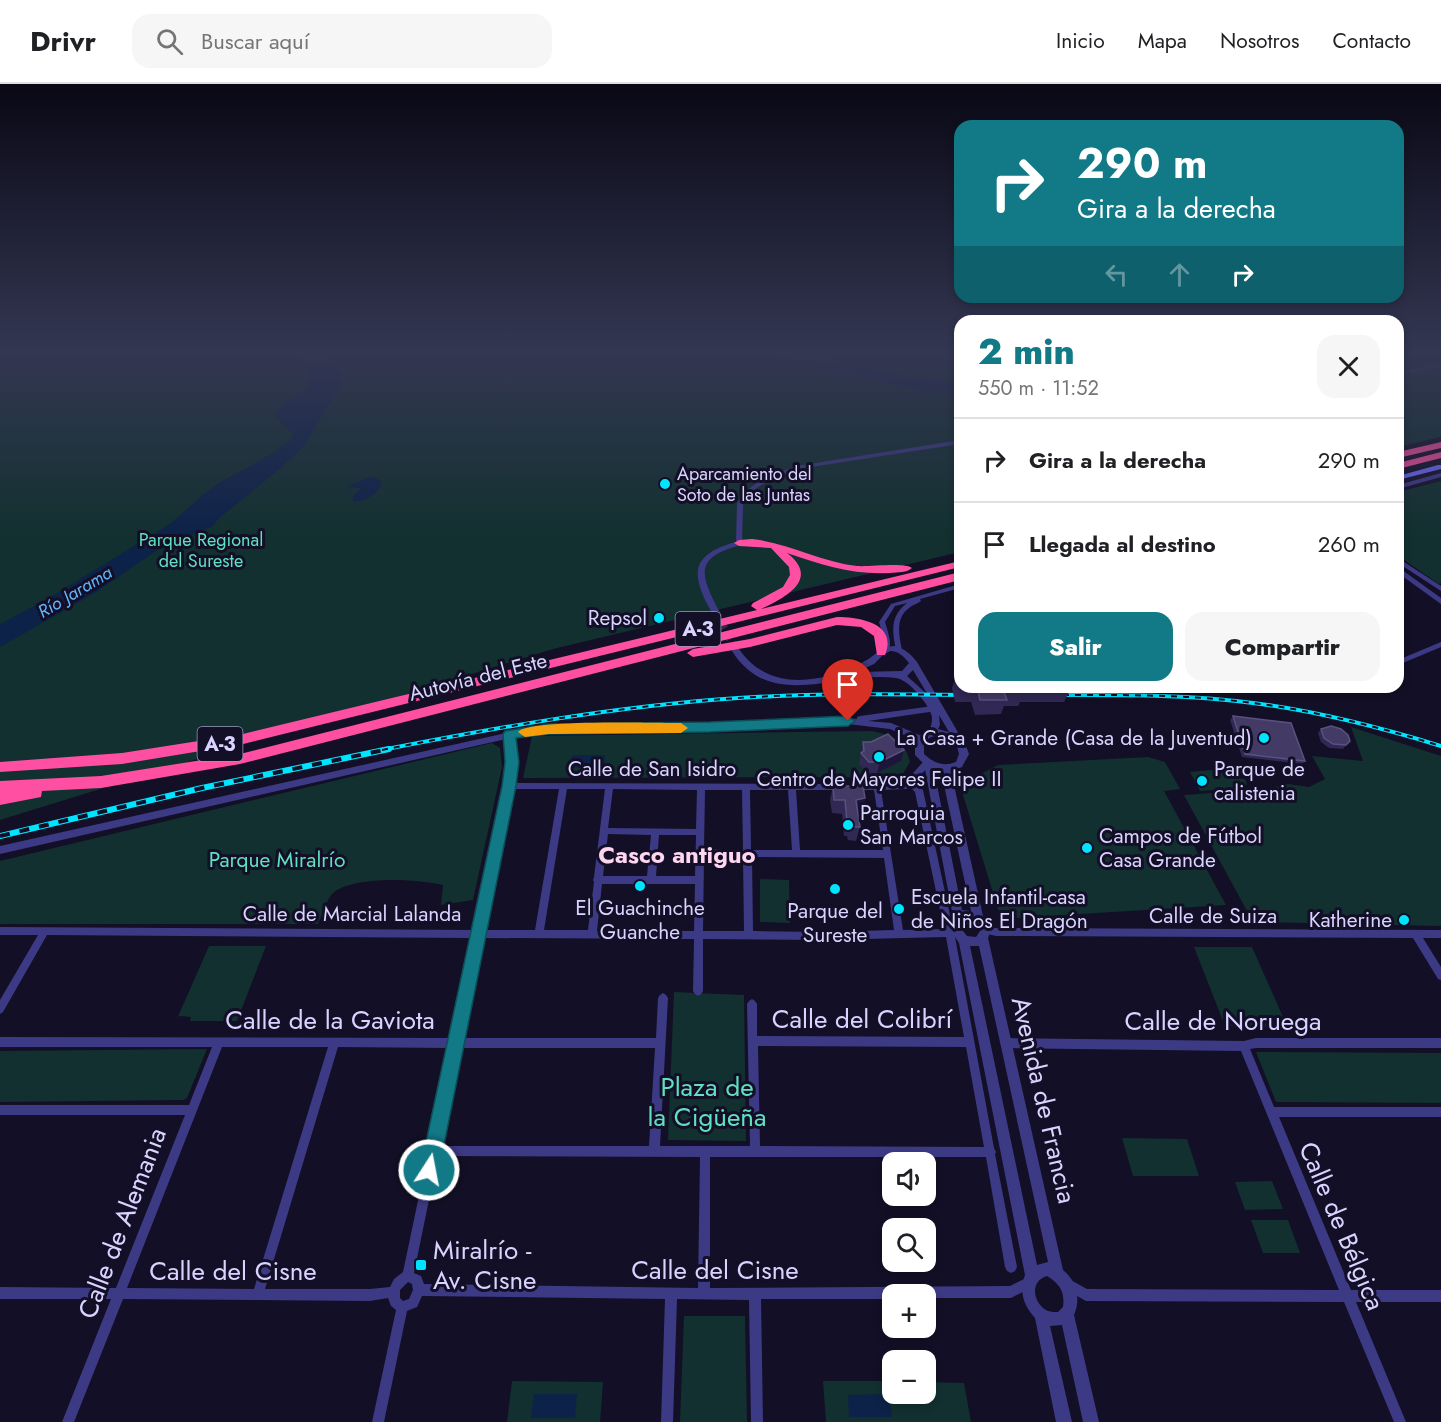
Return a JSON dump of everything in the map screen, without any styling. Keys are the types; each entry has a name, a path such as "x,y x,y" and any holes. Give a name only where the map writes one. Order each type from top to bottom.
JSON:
{"highway":[{"path":"1404,454 1441,445"},
{"path":"1404,464 1441,455"},
{"path":"739,543 749,541 776,545 844,567 875,571 907,568"},
{"path":"739,543 764,545 777,550 789,558 794,566 796,576 793,585 785,594 757,606"},
{"path":"436,692 453,685 585,649 954,558"},
{"name":"Autovía del Este","path":"0,767 109,761 172,753 243,739 954,565"},
{"name":"Autovía del Este","path":"0,787 101,782 240,759 954,578"},
{"path":"611,665 630,665 750,643 837,621 865,624 877,630 883,639 882,654"},
{"path":"0,800 101,782"}],"main road":[{"path":"1404,476 1441,467"}],"street":[{"path":"715,611 700,580 701,568 709,556 718,549 739,543 741,501 748,493 778,475 797,468 954,443"},
{"path":"1404,485 1441,475"},
{"path":"1404,564 1441,590"},
{"path":"1404,574 1441,602"},
{"path":"889,673 879,667 887,640 882,622 888,608 906,600 954,589"},
{"path":"954,590 913,603 901,611 897,616 894,632 899,650 910,658 912,666 921,675 963,748 964,756 959,764 949,768 928,763 919,752 918,744 921,739 932,733 945,734 957,740"},
{"path":"1404,660 1441,644"},
{"path":"836,677 882,654 899,650"},
{"path":"736,651 750,669 776,681 802,682 836,677 900,674 909,671 912,666"},
{"path":"900,674 918,688 933,709 937,723 932,733"},
{"path":"0,850 509,734 549,729 710,727 848,721 933,709"},
{"path":"848,721 891,726 921,739"},
{"path":"402,1307 395,1302 393,1292 399,1281 408,1276 457,1042 509,786 512,762 509,734"},
{"path":"928,763 910,783 917,788 920,794 956,936 970,1042 1011,1268"},
{"name":"Avenida de Francia","path":"928,763 958,916 954,924 956,936 1030,1279"},
{"name":"Avenida de Francia","path":"949,768 949,785 978,918 984,934 1006,1043 1061,1278"},
{"name":"Calle de San Isidro","path":"509,786 877,788 906,786 910,783"},
{"path":"539,935 563,787"},
{"path":"592,935 609,787"},
{"path":"698,991 701,787"},
{"path":"746,787 749,935"},
{"path":"792,787 796,852"},
{"path":"877,788 899,932"},
{"path":"604,831 700,832"},
{"path":"651,880 655,832"},
{"path":"700,853 886,854"},
{"path":"597,880 699,880"},
{"path":"958,916 964,914 978,918"},
{"name":"Calle de Marcial Lalanda","path":"0,931 894,936 899,932 956,936"},
{"path":"0,1008 45,931"},
{"name":"Calle de Suiza","path":"984,934 996,932 1441,934"},
{"path":"956,936 978,942 984,934"},
{"path":"1416,934 1441,976"},
{"path":"654,1151 663,998"},
{"path":"752,1004 755,1152"},
{"name":"Calle del Colibrí","path":"753,1041 970,1042"},
{"name":"Calle de la Gaviota","path":"0,1042 660,1043"},
{"name":"Calle de Alemania","path":"68,1422 219,1042"},
{"path":"258,1294 335,1042"},
{"name":"Calle de Noruega","path":"1006,1043 1244,1046 1256,1043 1441,1044"},
{"name":"Calle de Bélgica","path":"1244,1046 1400,1422"},
{"path":"0,1110 191,1110"},
{"path":"1271,1112 1441,1112"},
{"path":"433,1151 991,1152"},
{"path":"704,1294 705,1152"},
{"path":"1064,1422 1041,1315 1031,1302 1030,1279 1039,1270 1048,1269 1086,1294 1441,1296"},
{"path":"402,1307 413,1302 419,1290 417,1280 408,1276"},
{"path":"1061,1278 1071,1295 1069,1310 1091,1422"},
{"name":"Calle del Cisne","path":"1011,1292 1030,1279"},
{"name":"Calle del Cisne","path":"419,1290 671,1294 1011,1292 1031,1302"},
{"name":"Calle del Cisne","path":"0,1293 370,1295 393,1292"},
{"path":"755,1293 757,1422"},
{"path":"667,1422 671,1294"},
{"path":"1041,1315 1051,1320 1060,1319 1086,1294"},
{"path":"378,1422 402,1307"}],"green space":[{"name":"Parque Regional del Sureste","path":"0,414 954,414 954,553 553,649 0,820"},
{"path":"1404,414 1441,414 1441,437 1404,446"},
{"path":"1441,481 1441,583 1439,584 1404,560 1404,490"},
{"path":"1351,727 1441,756 1441,926 1253,922 1184,795 1267,789 1288,784 1309,787 1325,779 1312,756 1363,761"},
{"path":"872,731 897,740 908,754 910,762 901,777 523,778 532,736"},
{"name":"Parque Miralrío","path":"492,743 500,748 502,767 473,900 441,905 443,885 385,880 354,884 332,894 318,924 0,924 0,861"},
{"name":"Campos de Fútbol Casa Grande","path":"1148,757 1165,762 1180,789 1164,791 1226,905 1001,919 960,785 998,765"},
{"path":"1223,769 1238,778 1245,779 1247,785 1242,785 1244,788 1200,791 1190,772"},
{"path":"760,879 789,880 790,923 760,922"},
{"path":"209,946 266,946 237,1021 190,1021 191,1017 179,1016 176,1021"},
{"path":"1194,947 1252,947 1283,1017 1267,1017 1271,1027 1225,1026"},
{"name":"Plaza de la Cigüeña","path":"674,992 744,995 746,1141 668,1140"},
{"path":"207,1049 187,1098 184,1100 0,1102 0,1051"},
{"path":"1256,1052 1441,1053 1441,1103 1276,1102"},
{"path":"1122,1138 1187,1139 1199,1176 1133,1176"},
{"path":"1272,1181 1283,1209 1245,1210 1235,1182"},
{"path":"1251,1220 1288,1220 1300,1253 1263,1253"},
{"path":"684,1316 745,1316 747,1422 680,1422"},
{"path":"512,1381 603,1382 600,1422 507,1422"},
{"path":"823,1381 882,1381 882,1404 936,1404 936,1382 964,1383 971,1422 826,1422"}],"water":[{"name":"Río Jarama","path":"276,414 323,414 304,446 218,519 213,526 156,551 98,591 0,647 0,624 44,601 165,527 216,485 265,458 292,438 293,434 277,419"},
{"path":"371,476 382,481 381,485 367,498 353,501 353,496 361,488 347,487"},
{"path":"572,755 605,755 604,768 570,768"},
{"path":"534,1394 577,1394 575,1418 531,1418"},
{"path":"882,1394 882,1404 890,1404 892,1417 849,1417 848,1395"}],"building":[{"path":"978,693 1004,693 1007,700 980,700"},
{"name":"La Casa + Grande (Casa de la Juventud)","path":"1233,716 1291,723 1305,761 1245,754"},
{"path":"1331,726 1341,729 1348,735 1350,741 1346,745 1333,744 1324,738 1321,729"},
{"path":"888,734 904,750 880,762 869,762 861,753 864,751 863,742 871,742"},
{"path":"833,786 863,786 865,798 856,800 860,827 851,827 851,822 847,822 845,800 834,800"}],"tunnel":[{"path":"715,611 736,651"}],"railway":[{"path":"382,750 559,718 648,706 767,696 970,695"},
{"path":"1051,695 1127,695 1253,703 1348,720 1441,746"},
{"path":"0,836 202,788 389,749"}],"slow traffic":[{"path":"525,732 549,729 681,728"}],"place":[{"name":"Aparcamiento del Soto de las Juntas","path":"665,484"},
{"name":"Repsol","path":"659,618"},
{"name":"La Casa + Grande (Casa de la Juventud)","path":"1264,738"},
{"name":"Centro de Mayores Felipe II","path":"879,757"},
{"name":"Parque de calistenia","path":"1202,781"},
{"name":"Parroquia San Marcos","path":"848,825"},
{"name":"Campos de Fútbol Casa Grande","path":"1087,848"},
{"name":"El Guachinche Guanche","path":"640,886"},
{"name":"Parque del Sureste","path":"835,889"},
{"name":"Escuela Infantil-casa de Niños El Dragón","path":"899,909"},
{"name":"Katherine","path":"1404,920"},
{"name":"Miralrío - Av. Cisne","path":"421,1265"}],"district":[{"name":"Casco antiguo","path":"677,855"}],"route":[{"path":"429,1170 509,786 512,762 509,734 549,729 710,727 848,721"}]}
